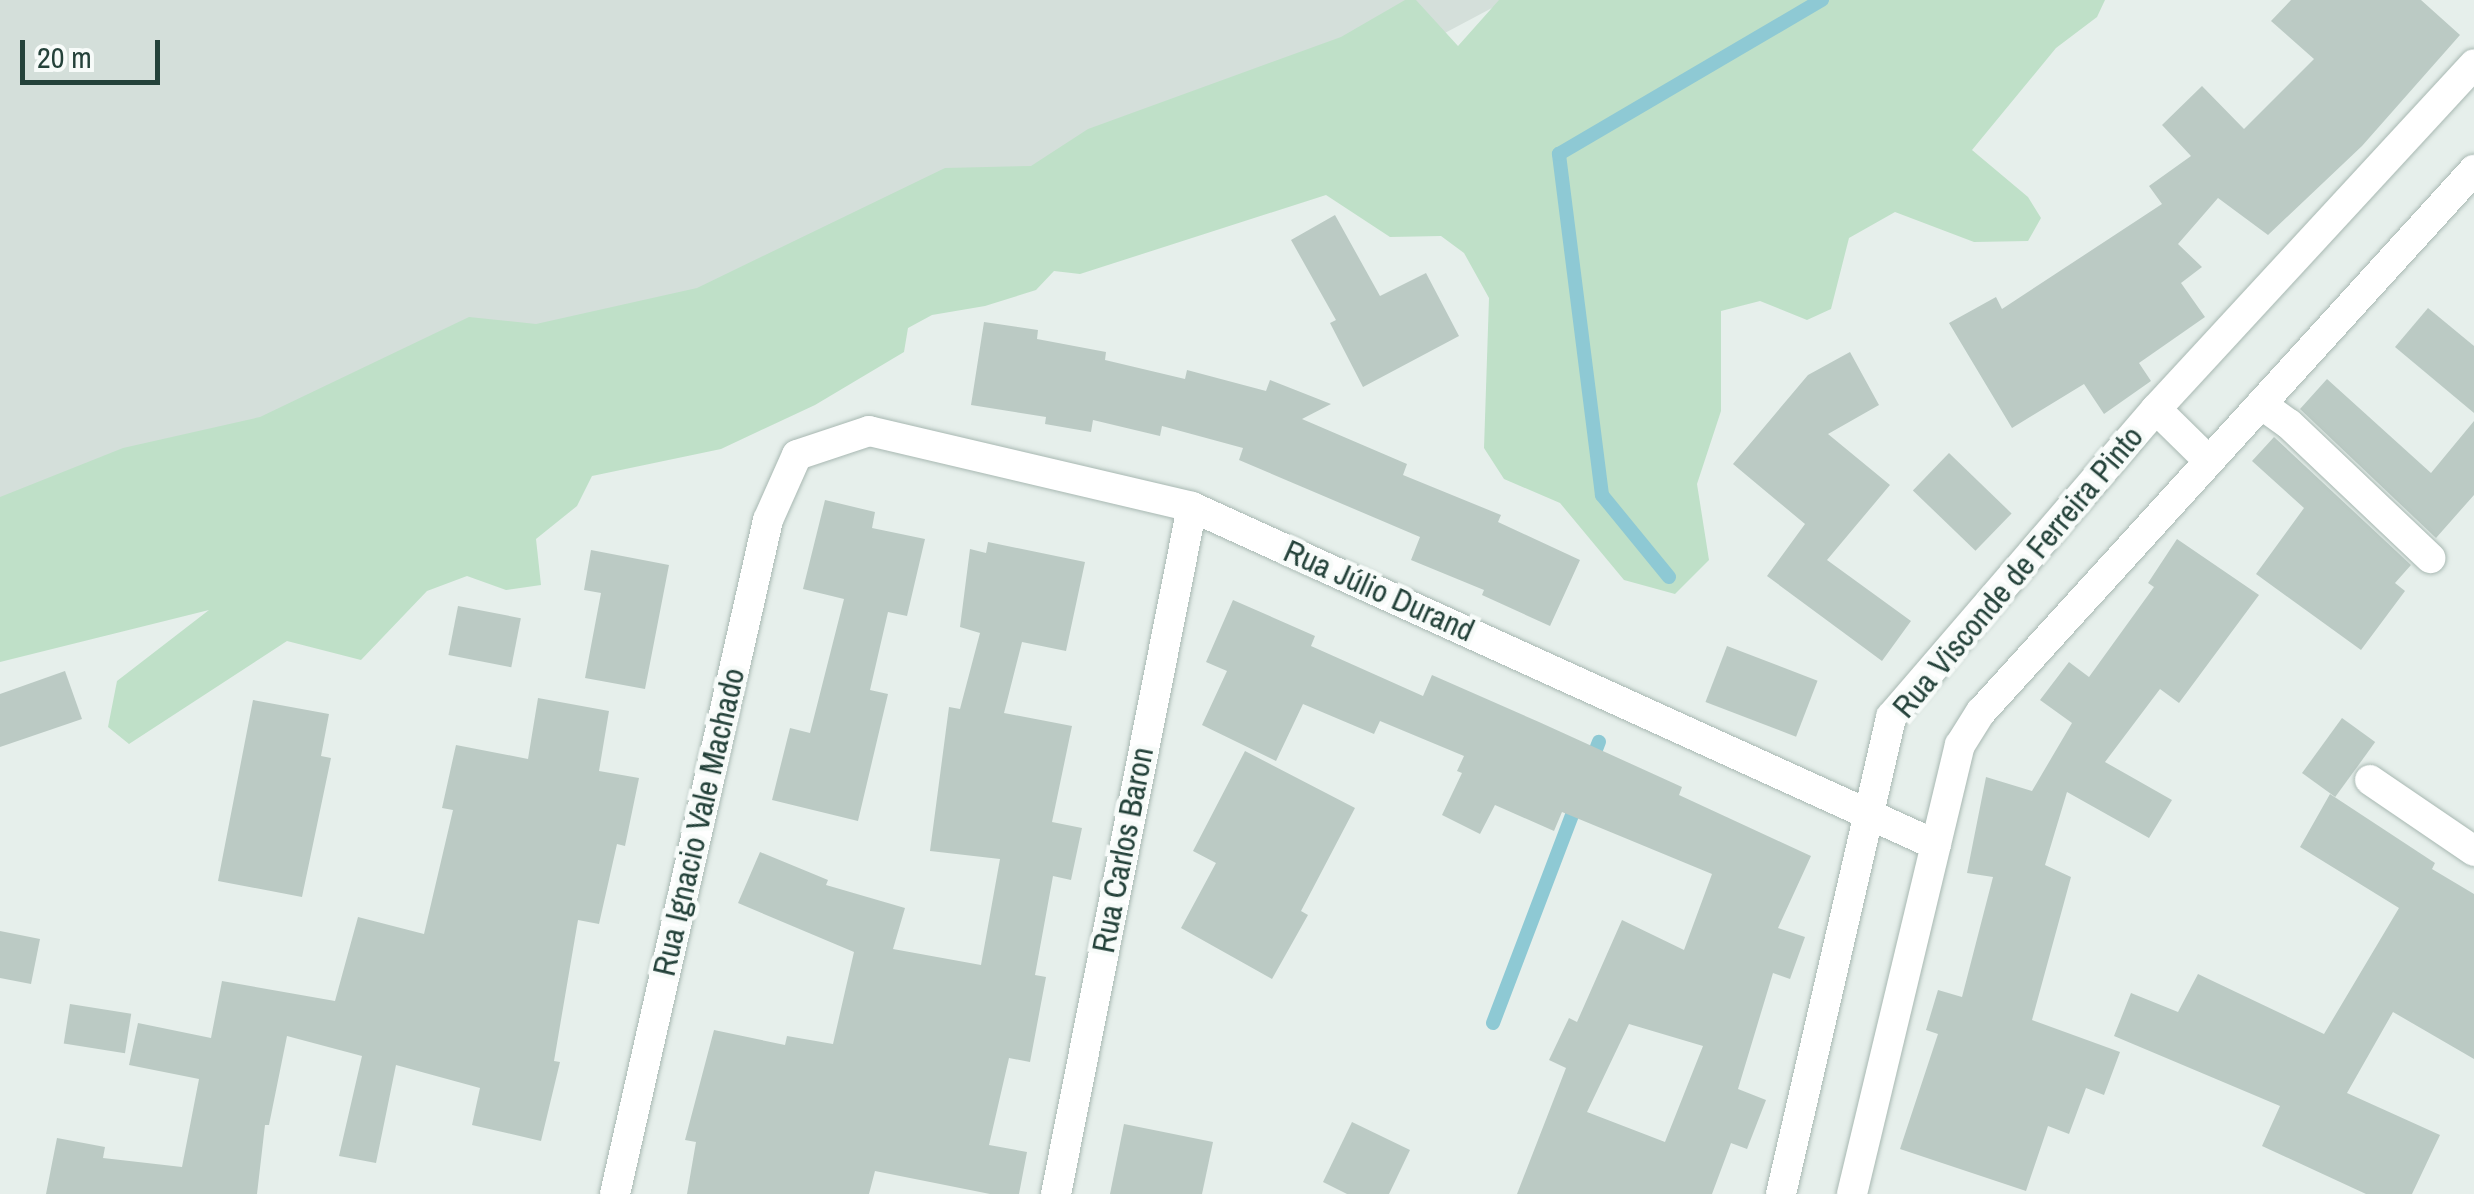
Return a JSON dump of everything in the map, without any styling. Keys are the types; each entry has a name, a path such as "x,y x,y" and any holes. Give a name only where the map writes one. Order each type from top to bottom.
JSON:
{"street":[{"name":"Rua Visconde de Ferreira Pinto","path":"1781,1194 1891,717 2156,409 2474,64"},
{"name":"Rua Visconde de Ferreira Pinto","path":"1852,1194 1960,745 1981,712 2474,170"},
{"path":"2261,404 2289,424 2430,558"},
{"path":"2156,409 2209,461"},
{"name":"Rua Júlio Durand","path":"797,455 870,431 1192,507 1936,845"},
{"name":"Rua Ignacio Vale Machado","path":"615,1194 768,520 797,455"},
{"name":"Rua Carlos Baron","path":"1056,1194 1192,507"},
{"path":"2370,780 2474,851"}],"shaded area":[{"path":"0,0 1507,0 1379,68 0,536"}],"green space":[{"path":"1405,0 1416,0 1458,46 1499,0 2105,0 2097,17 2056,48 1972,150 2028,197 2041,218 2028,241 1974,242 1895,212 1849,238 1831,309 1807,320 1760,301 1721,311 1721,411 1697,484 1709,560 1675,594 1624,580 1560,503 1504,479 1484,448 1489,298 1464,253 1441,236 1390,237 1326,195 1080,274 1054,271 1036,290 985,306 932,315 908,328 904,352 815,405 721,449 592,476 577,506 536,539 541,585 506,590 467,576 427,591 361,660 287,641 129,744 108,727 117,681 209,610 0,662 0,497 123,448 260,417 469,317 536,324 697,288 945,168 1031,166 1088,129 1341,37"}],"building":[{"path":"2291,0 2421,0 2460,35 2362,146 2268,235 2218,198 2178,244 2202,267 2181,283 2205,317 2139,363 2151,381 2104,414 2084,384 2012,428 1949,323 1996,297 2002,309 2162,204 2149,186 2191,156 2162,125 2202,86 2244,129 2314,59 2271,21"},
{"path":"1335,215 1380,296 1426,273 1459,336 1363,387 1330,323 1336,320 1291,240"},
{"path":"2428,308 2474,346 2474,413 2395,347"},
{"path":"984,322 1038,330 1037,339 1106,352 1105,360 1185,379 1187,370 1266,391 1270,380 1331,404 1302,419 1407,464 1403,475 1501,515 1498,522 1580,560 1550,626 1482,595 1484,590 1411,560 1420,537 1239,460 1243,448 1162,426 1160,436 1093,420 1091,432 1045,424 1046,417 971,405"},
{"path":"1850,352 1879,405 1828,434 1890,485 1827,560 1911,621 1882,661 1767,576 1805,524 1733,464 1808,375"},
{"path":"2327,379 2431,473 2474,421 2474,495 2436,538 2300,409"},
{"path":"2274,437 2411,565 2395,583 2405,591 2361,650 2256,574 2304,508 2252,461"},
{"path":"1949,453 2012,513 1975,551 1913,490"},
{"path":"825,500 875,512 872,528 925,539 907,616 888,612 870,690 888,694 858,821 772,800 790,728 810,733 844,599 803,589"},
{"path":"2177,539 2259,595 2179,703 2160,689 2105,762 2172,800 2149,838 2067,792 2045,865 2071,877 2032,1020 2120,1052 2104,1095 2086,1088 2069,1134 2048,1126 2026,1191 1900,1149 1938,1034 1926,1030 1938,990 1962,997 1993,877 1967,873 1986,777 2032,791 2072,723 2040,700 2069,662 2089,677 2154,587 2148,583"},
{"path":"988,542 1085,562 1066,651 1022,642 1004,713 1072,726 1052,822 1082,828 1071,880 1053,876 1035,975 1046,977 1030,1062 1009,1058 989,1145 1027,1152 1019,1194 990,1194 875,1171 869,1194 687,1194 696,1142 685,1140 714,1030 785,1045 787,1036 833,1044 854,952 738,903 760,852 828,880 826,885 905,908 893,949 981,965 1000,859 930,851 949,707 960,709 980,633 960,627 970,549 986,553"},
{"path":"591,550 669,565 645,689 585,678 601,593 584,590"},
{"path":"1233,600 1315,636 1311,646 1423,696 1432,675 1539,722 1682,787 1679,795 1811,856 1778,928 1805,937 1790,979 1773,973 1738,1089 1766,1100 1747,1149 1731,1143 1712,1194 1517,1194 1566,1068 1549,1060 1569,1018 1577,1022 1622,920 1684,950 1712,874 1562,812 1554,831 1495,805 1480,834 1442,815 1462,773 1457,771 1464,756 1380,721 1374,734 1303,704 1276,761 1202,725 1227,671 1206,662","holes":["1629,1024 1703,1046 1665,1142 1587,1112"]},
{"path":"458,606 521,618 511,667 448,655"},
{"path":"1727,646 1818,681 1796,737 1705,702"},
{"path":"65,671 82,719 0,747 0,694"},
{"path":"538,698 609,711 599,771 639,778 625,846 617,844 599,924 578,920 554,1061 560,1062 541,1141 472,1125 480,1088 396,1065 376,1163 339,1156 362,1056 287,1036 269,1125 265,1125 257,1194 46,1194 57,1138 105,1147 103,1158 182,1167 199,1079 129,1065 138,1023 211,1038 222,981 335,1001 358,917 424,934 453,810 442,808 456,745 528,759"},
{"path":"253,700 329,714 321,756 331,758 302,897 218,881"},
{"path":"2342,718 2375,742 2335,797 2302,773"},
{"path":"1245,751 1355,808 1301,911 1308,915 1272,979 1181,928 1216,863 1193,851"},
{"path":"2330,794 2435,863 2432,869 2474,894 2474,1059 2393,1012 2347,1093 2440,1135 2412,1194 2366,1194 2262,1146 2280,1106 2114,1036 2131,993 2178,1012 2198,974 2324,1034 2399,908 2300,847"},
{"path":"0,931 40,939 31,984 0,978"},
{"path":"70,1004 131,1014 125,1053 64,1044"},
{"path":"1352,1122 1410,1150 1389,1194 1347,1194 1323,1182"},
{"path":"1124,1124 1213,1142 1202,1194 1110,1194"}],"waterway":[{"path":"1669,577 1602,495 1559,154 1822,0"},
{"path":"1590,765 1599,742"},
{"path":"1493,1023 1578,799"}]}
